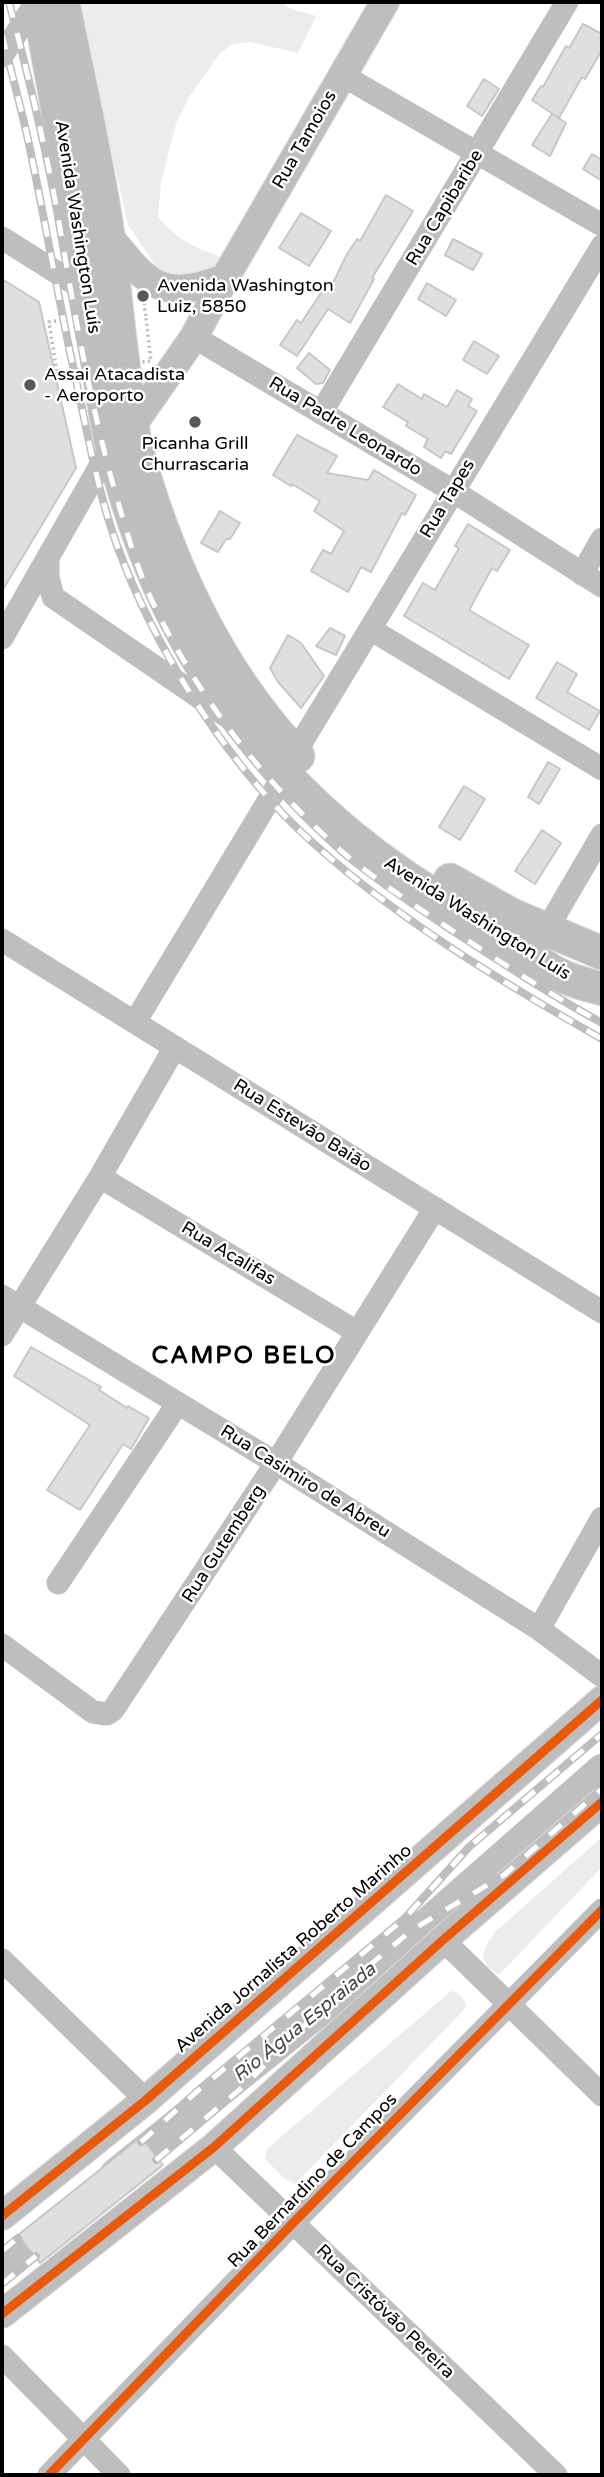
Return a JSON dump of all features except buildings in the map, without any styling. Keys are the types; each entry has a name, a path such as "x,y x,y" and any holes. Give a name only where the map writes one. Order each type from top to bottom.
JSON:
{"highway":[{"name":"Avenida Washington Luís","path":"37,2 88,292 122,435 138,533 165,601 214,689 243,727 290,764 327,788 384,837 470,893 512,915 602,953"},
{"name":"Avenida Washington Luís","path":"63,2 107,234 122,435 143,471 186,590 221,654 290,764 342,829 397,873 563,977 602,989"},
{"path":"563,977 602,1003"}],"main road":[{"name":"Rua Tamoios","path":"122,435 194,337 225,278 385,2"},
{"path":"107,234 141,275 153,284 182,291 225,278"},
{"name":"Avenida Jornalista Roberto Marinho","path":"2,2216 146,2100 602,1700"},
{"path":"2,2314 214,2147 443,1940 602,1802"}],"street":[{"path":"2,56 37,2"},
{"name":"Rua Capibaribe","path":"321,413 567,2"},
{"path":"342,75 602,225"},
{"path":"2,238 88,292"},
{"name":"Rua Tapes","path":"135,1022 602,246"},
{"name":"Rua Padre Leonardo","path":"194,337 453,491 602,586"},
{"name":"Rua Tamoios","path":"2,638 48,556 122,435"},
{"path":"582,573 602,539"},
{"path":"48,556 48,577 53,597 243,727"},
{"path":"19,608 53,597"},
{"path":"370,629 602,769"},
{"path":"547,929 602,835"},
{"name":"Rua Estevão Baião","path":"2,940 602,1312"},
{"path":"2,1335 11,1301 100,1177 175,1047"},
{"name":"Rua Acalifas","path":"100,1177 357,1332"},
{"name":"Rua Gutemberg","path":"3,1648 93,1712 107,1714 121,1700 276,1463 435,1208"},
{"name":"Rua Casimiro de Abreu","path":"11,1301 276,1463 539,1629 602,1676"},
{"path":"58,1583 178,1403"},
{"path":"539,1629 602,1518"},
{"name":"Rua Bernardino de Campos","path":"49,2475 602,1910"},
{"path":"443,1940 602,2095"},
{"path":"2,1960 146,2100"},
{"name":"Rua Cristóvão Pereira","path":"214,2147 556,2475"},
{"path":"2,2356 119,2475"}],"path":[{"path":"48,322 57,373 151,361 146,318"}],"shaded area":[{"path":"81,2 280,2 292,9 316,16 298,53 250,42 233,44 220,53 188,99 176,124 161,183 158,217 181,238 226,259 202,279 166,276 128,225"},
{"path":"602,1837 602,1867 499,1975 488,1967 483,1957 486,1945 494,1933"},
{"path":"451,1991 464,2000 466,2006 461,2013 295,2184 284,2178 265,2159 267,2149"}],"waterway":[{"name":"Rio Água Espraiada","path":"116,2174 428,1923 602,1770"},
{"name":"Rio Água Espraiada","path":"2,2268 60,2221"}],"railway":[{"path":"9,2 44,146 86,372 110,475 140,572 174,643 215,710 263,772 317,829 346,855 453,931 602,1023"},
{"path":"2,34 27,134 70,351 105,507 133,585 193,697 242,767 269,799 331,858 404,916 523,993 602,1039"},
{"path":"141,2142 201,2088 405,1918 469,1847 602,1734"},
{"path":"156,2160 245,2085 341,1989 412,1930 504,1875 602,1789"},
{"path":"2,2251 18,2238"},
{"path":"2,2284 36,2256"}],"cycle path":[{"path":"2,2216 146,2100 602,1700"},
{"path":"2,2314 214,2147 443,1940 602,1802"},
{"path":"49,2475 602,1910"}],"place":[{"name":"Avenida Washington Luiz, 5850","path":"143,296"},
{"name":"Assai Atacadista - Aeroporto","path":"30,385"},
{"name":"Picanha Grill Churrascaria","path":"195,422"}],"district":[{"name":"CAMPO BELO","path":"244,1357"}]}
